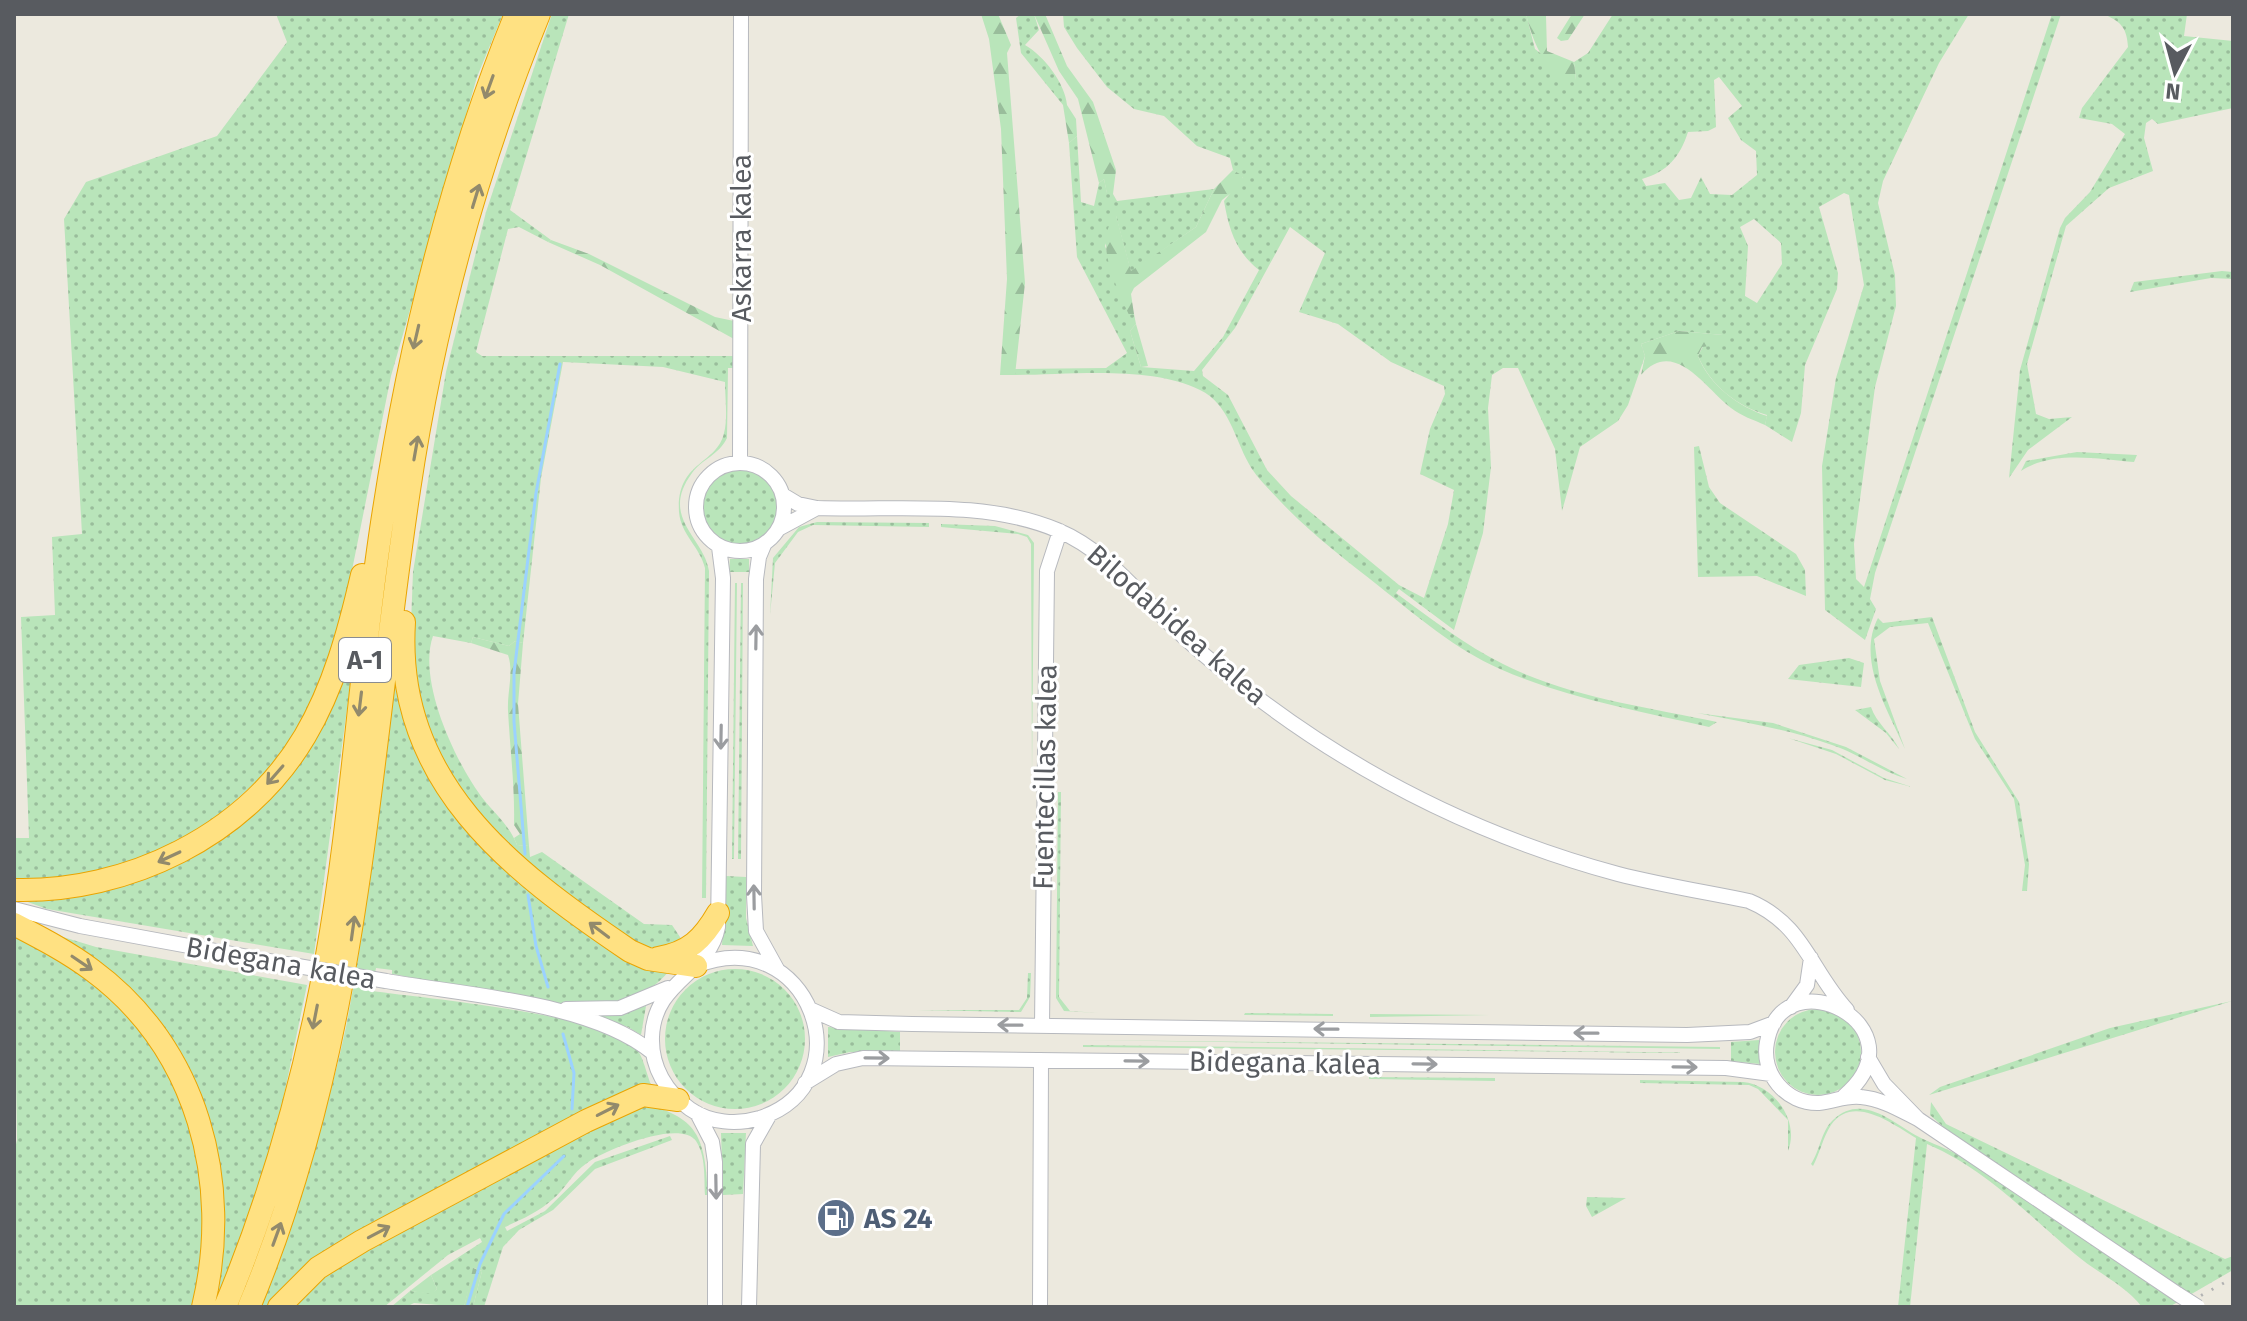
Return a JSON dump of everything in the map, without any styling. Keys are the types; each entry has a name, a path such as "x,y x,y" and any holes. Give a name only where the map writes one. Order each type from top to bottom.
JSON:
{"highway":[{"name":"A-1","path":"225,1307 287,1136 326,959 373,587 400,414 450,207 516,14"},
{"name":"A-1","path":"249,1307 284,1215 329,1057 366,836 409,489 431,368 462,244 498,124 539,14"},
{"path":"14,890 91,883 154,864 183,850 234,815 284,765 317,713 338,663 351,621 400,414"},
{"path":"409,489 405,676 415,725 441,781 468,820 507,859 607,936 648,959 696,966"},
{"path":"648,959 687,951 698,943 718,913"},
{"path":"14,924 60,948 114,988 141,1014 178,1070 204,1132 212,1172 213,1249 203,1307"},
{"path":"279,1307 318,1268 362,1241 586,1121 643,1095 678,1100"}],"street":[{"name":"Askarra kalea","path":"740,463 741,14"},
{"path":"764,545 742,552 719,547 699,526 696,497 712,472 740,463 762,469 779,485 783,495 785,512 780,528"},
{"name":"Bilodabidea kalea","path":"783,495 798,504 817,508 991,513 1030,520 1060,531 1113,566 1173,626 1242,686 1373,774 1489,831 1550,853 1640,879 1757,904 1793,929 1826,988 1847,1010"},
{"path":"719,547 723,578 715,945 696,966 671,986 653,1025 653,1053 662,1078 678,1100 696,1113 733,1122 770,1114 790,1101 805,1083 817,1047 812,1010 798,987 777,969 756,931 754,895 756,579 759,557 764,545 780,528 817,508"},
{"name":"Fuentecillas kalea","path":"1042,1026 1047,571 1060,531"},
{"name":"Bidegana kalea","path":"14,909 80,926 549,1009 618,1029 653,1053"},
{"path":"696,966 737,957 777,969"},
{"path":"1811,958 1807,985 1790,1009 1774,1023 1767,1040 1766,1057 1771,1074 1778,1086 1801,1101 1825,1103 1844,1096 1856,1086 1868,1057"},
{"name":"Bidegana kalea","path":"549,1009 620,1008 635,1005 671,986"},
{"path":"1790,1009 1813,1001 1825,1001 1847,1010 1863,1031 1868,1057 1884,1084 1918,1119"},
{"name":"Bidegana kalea","path":"812,1010 850,1023 1700,1035 1750,1032 1774,1023"},
{"name":"Bidegana kalea","path":"805,1083 836,1064 852,1059 1737,1068 1771,1074"},
{"path":"1040,1307 1041,1060"},
{"path":"1844,1096 1879,1100 1918,1119 2198,1307"},
{"path":"696,1113 712,1142 715,1162 715,1307"},
{"path":"749,1307 753,1144 770,1114"}],"green space":[{"path":"276,14 503,14 477,77 391,376 342,620 320,696 269,770 212,822 122,869 46,880 14,879 14,838 29,838 21,617 55,615 52,537 82,534 64,219 86,182 217,136 287,42"},
{"path":"552,14 569,14 510,210 551,240 548,242 519,227 508,229 476,352 482,356 734,356 734,368 728,368 727,438 720,449 692,473 683,489 680,503 686,526 709,571 706,898 702,898 705,568 683,528 679,512 680,495 684,483 690,473 714,452 724,433 725,382 663,367 563,362 541,478 523,643 515,641 509,646 473,637 471,643 433,636 429,654 430,676 442,721 462,766 517,845 529,846 530,857 542,852 644,924 672,925 684,943 650,948 634,945 494,837 430,745 410,650 413,572 446,372 486,212"},
{"path":"981,14 998,14 1011,45 1007,53 1025,283 1015,375 1000,375 1007,279 1001,129 989,39"},
{"path":"1021,14 1034,14 1039,30 1025,45 1052,71 1067,105 1063,105 1021,53 1016,18"},
{"path":"1034,14 1045,14 1067,66 1093,102 1116,170 1113,194 1107,194 1104,179 1099,183 1078,99 1059,71"},
{"path":"1063,14 1526,14 1535,49 1576,80 1574,62 1588,53 1613,14 1969,14 1939,63 1883,181 1878,203 1895,275 1896,306 1875,387 1854,544 1856,579 1864,587 2052,14 2061,14 1875,573 1870,599 1876,609 1865,640 1825,610 1822,466 1836,378 1864,285 1849,195 1844,193 1819,207 1838,273 1837,289 1805,365 1801,413 1792,442 1765,425 1767,415 1726,393 1703,367 1698,356 1703,346 1723,335 1679,331 1641,344 1645,356 1628,405 1618,421 1580,447 1562,511 1555,449 1518,368 1503,368 1492,375 1488,408 1491,467 1483,533 1454,630 1399,589 1396,593 1475,648 1528,675 1608,700 1717,722 1709,727 1551,688 1500,669 1452,642 1341,556 1292,513 1252,469 1224,412 1200,390 1180,382 1134,374 1015,375 1015,369 1106,368 1127,353 1077,257 1069,143 1077,136 1081,202 1094,206 1099,183 1104,179 1107,193 1113,194 1117,201 1214,189 1196,227 1131,272 1116,216 1105,246 1129,314 1134,314 1136,324 1130,331 1141,367 1194,371 1223,337 1259,270 1239,248 1228,221 1224,201 1243,177 1233,170 1230,158 1197,146 1164,116 1134,109 1107,87 1064,27","holes":["1719,77 1742,106 1728,118 1741,140 1756,151 1757,175 1732,195 1710,194 1701,177 1691,198 1679,200 1665,183 1646,186 1642,179 1659,172 1671,162 1688,132 1708,131 1716,127 1714,80","1754,219 1781,243 1782,264 1757,303 1745,296 1748,246 1740,227","1290,227 1325,253 1299,312 1338,324 1391,362 1444,386 1445,394 1430,429 1420,474 1454,490 1448,524 1424,598 1399,585 1291,496 1267,470 1228,395 1203,376 1202,370 1235,328"]},
{"path":"1526,14 1551,14 1546,16 1547,51 1574,62 1576,80 1566,82 1550,67 1536,44"},
{"path":"1572,14 1585,14 1568,40 1561,41 1557,38"},
{"path":"2103,14 2187,14 2184,36 2233,41 2233,108 2158,124 2152,119 2146,123 2144,138 2153,171 2109,188 2066,226 2027,364 2036,414 2049,419 2072,417 2028,450 2009,478 2020,370 2060,228 2065,218 2090,192 2125,134 2112,124 2079,118 2082,108 2128,47 2122,26"},
{"path":"1063,105 1067,105 1076,119 1077,136 1069,143"},
{"path":"1233,170 1243,176 1241,185 1222,200 1206,232 1134,288 1131,294 1134,314 1129,315 1113,278 1106,251 1109,226 1116,215 1131,271 1196,227 1214,189"},
{"path":"551,240 589,254 715,317 734,321 734,339 600,265 548,242"},
{"path":"2233,272 2233,279 2211,278 2130,292 2134,282"},
{"path":"1136,324 1148,366 1141,367 1130,331"},
{"path":"1679,331 1723,335 1725,344 1702,347 1698,356 1703,367 1726,394 1767,416 1765,425 1735,411 1677,363 1665,361 1653,365 1641,375 1645,356 1641,344"},
{"path":"1699,446 1709,487 1720,503 1796,554 1805,570 1806,596 1757,576 1698,577 1694,447"},
{"path":"2077,452 2137,455 2134,462 2061,458 2033,464 2021,471 2026,461"},
{"path":"733,470 747,470 761,476 771,486 777,507 771,528 761,538 747,544 733,544 719,538 709,528 703,514 703,500 709,486 719,476"},
{"path":"817,522 929,523 929,527 813,525 798,532 775,563 770,615 773,558 799,527"},
{"path":"941,524 995,526 1028,535 1034,543 1032,778 1031,544 1027,537 1018,534 941,527"},
{"path":"730,559 749,559 749,572 729,572"},
{"path":"735,583 737,583 732,859"},
{"path":"741,583 741,859 738,859"},
{"path":"1932,617 1975,732 2019,802 2029,864 2027,891 2022,891 2025,865 2014,799 1975,739 1928,623 1890,627 1874,639 1880,681 1905,749 1877,685 1871,651 1872,634 1878,618 1883,623"},
{"path":"473,637 509,646 515,641 523,643 518,704 529,846 517,845 514,838 520,834 514,825 508,655 471,643"},
{"path":"356,642 314,954 47,909 14,897 81,894 244,820"},
{"path":"1849,658 1864,663 1861,687 1788,679 1799,665"},
{"path":"397,664 452,807 669,971 637,997 599,1004 540,1002 508,997 392,974 392,970 376,968 372,991 545,1015 609,1032 635,1047 652,1087 573,1122 275,1307 259,1307 318,1134 346,1027"},
{"path":"1871,707 1899,749 1886,733 1855,710"},
{"path":"1697,713 1773,723 1846,747 1907,779 1815,739"},
{"path":"1788,738 1832,750 1884,778 1912,787 1885,780 1836,754"},
{"path":"1058,792 1061,792 1059,997 1070,1011 1099,1013 1064,1011 1056,998"},
{"path":"726,876 746,877 746,918 753,946 722,945"},
{"path":"30,927 96,947 307,985 272,1153 216,1307 223,1253 179,1055"},
{"path":"14,932 48,949 129,1011 182,1092 207,1190 197,1307 14,1307 14,1153 17,1140"},
{"path":"735,969 762,974 785,989 800,1012 805,1039 800,1066 785,1089 762,1104 735,1109 708,1104 685,1089 670,1066 665,1039 670,1012 685,989 708,974"},
{"path":"1028,973 1031,973 1030,997 1021,1012 916,1010 1019,1010 1027,998"},
{"path":"2232,1001 1929,1095 1940,1087 2110,1028"},
{"path":"646,1006 641,1035 628,1027 594,1017"},
{"path":"1818,1009 1842,1016 1854,1028 1861,1052 1854,1076 1842,1088 1818,1095 1794,1088 1782,1076 1775,1052 1782,1028 1794,1016"},
{"path":"1333,1014 1333,1016 1244,1015"},
{"path":"1370,1014 1490,1015 1370,1017"},
{"path":"828,1027 900,1032 900,1052 850,1052 828,1057"},
{"path":"1083,1040 1720,1047 1720,1049"},
{"path":"1759,1040 1760,1064 1731,1061 1731,1042"},
{"path":"1083,1045 1720,1053 1083,1047"},
{"path":"1495,1078 1495,1081 1369,1079"},
{"path":"1640,1080 1743,1082 1765,1090 1774,1097 1788,1120 1758,1089 1749,1085 1640,1083"},
{"path":"1931,1102 1946,1124 2225,1259 2233,1256 2233,1270 2169,1307 2142,1307 1987,1179 1927,1144 1910,1307 1898,1307 1916,1138 1874,1115 1850,1112 1831,1125 1813,1166 1811,1164 1833,1120 1845,1112 1856,1109 1879,1114 1968,1160 1958,1140 1930,1115"},
{"path":"639,1103 675,1115 695,1132 704,1158 708,1195 705,1195 703,1160 696,1141 687,1135 675,1133 642,1139 587,1163 548,1204 505,1227 507,1231 545,1211 595,1162 670,1136 672,1140 595,1169 553,1210 519,1230 503,1247 484,1307 473,1307 482,1271 474,1268 464,1307 414,1303 406,1307 391,1307 410,1291 432,1293 437,1289 431,1275 482,1242 480,1238 448,1255 384,1307 290,1307 324,1275 360,1250"},
{"path":"1788,1121 1791,1140 1788,1151"},
{"path":"721,1133 746,1133 743,1194 723,1195"},
{"path":"1587,1197 1626,1198 1592,1217 1586,1206"},
{"path":"473,1268 482,1271 473,1307 464,1307"},
{"path":"431,1275 437,1289 432,1294 410,1291"}],"waterway":[{"path":"525,854 514,722 514,673 536,493 560,364"},
{"path":"528,895 536,946 548,987"},
{"path":"563,1034 574,1073 572,1109"},
{"path":"467,1307 480,1264 504,1214 564,1156"}],"railway":[{"path":"2180,1307 2233,1278"}],"place":[{"name":"AS 24","path":"836,1218"}]}
